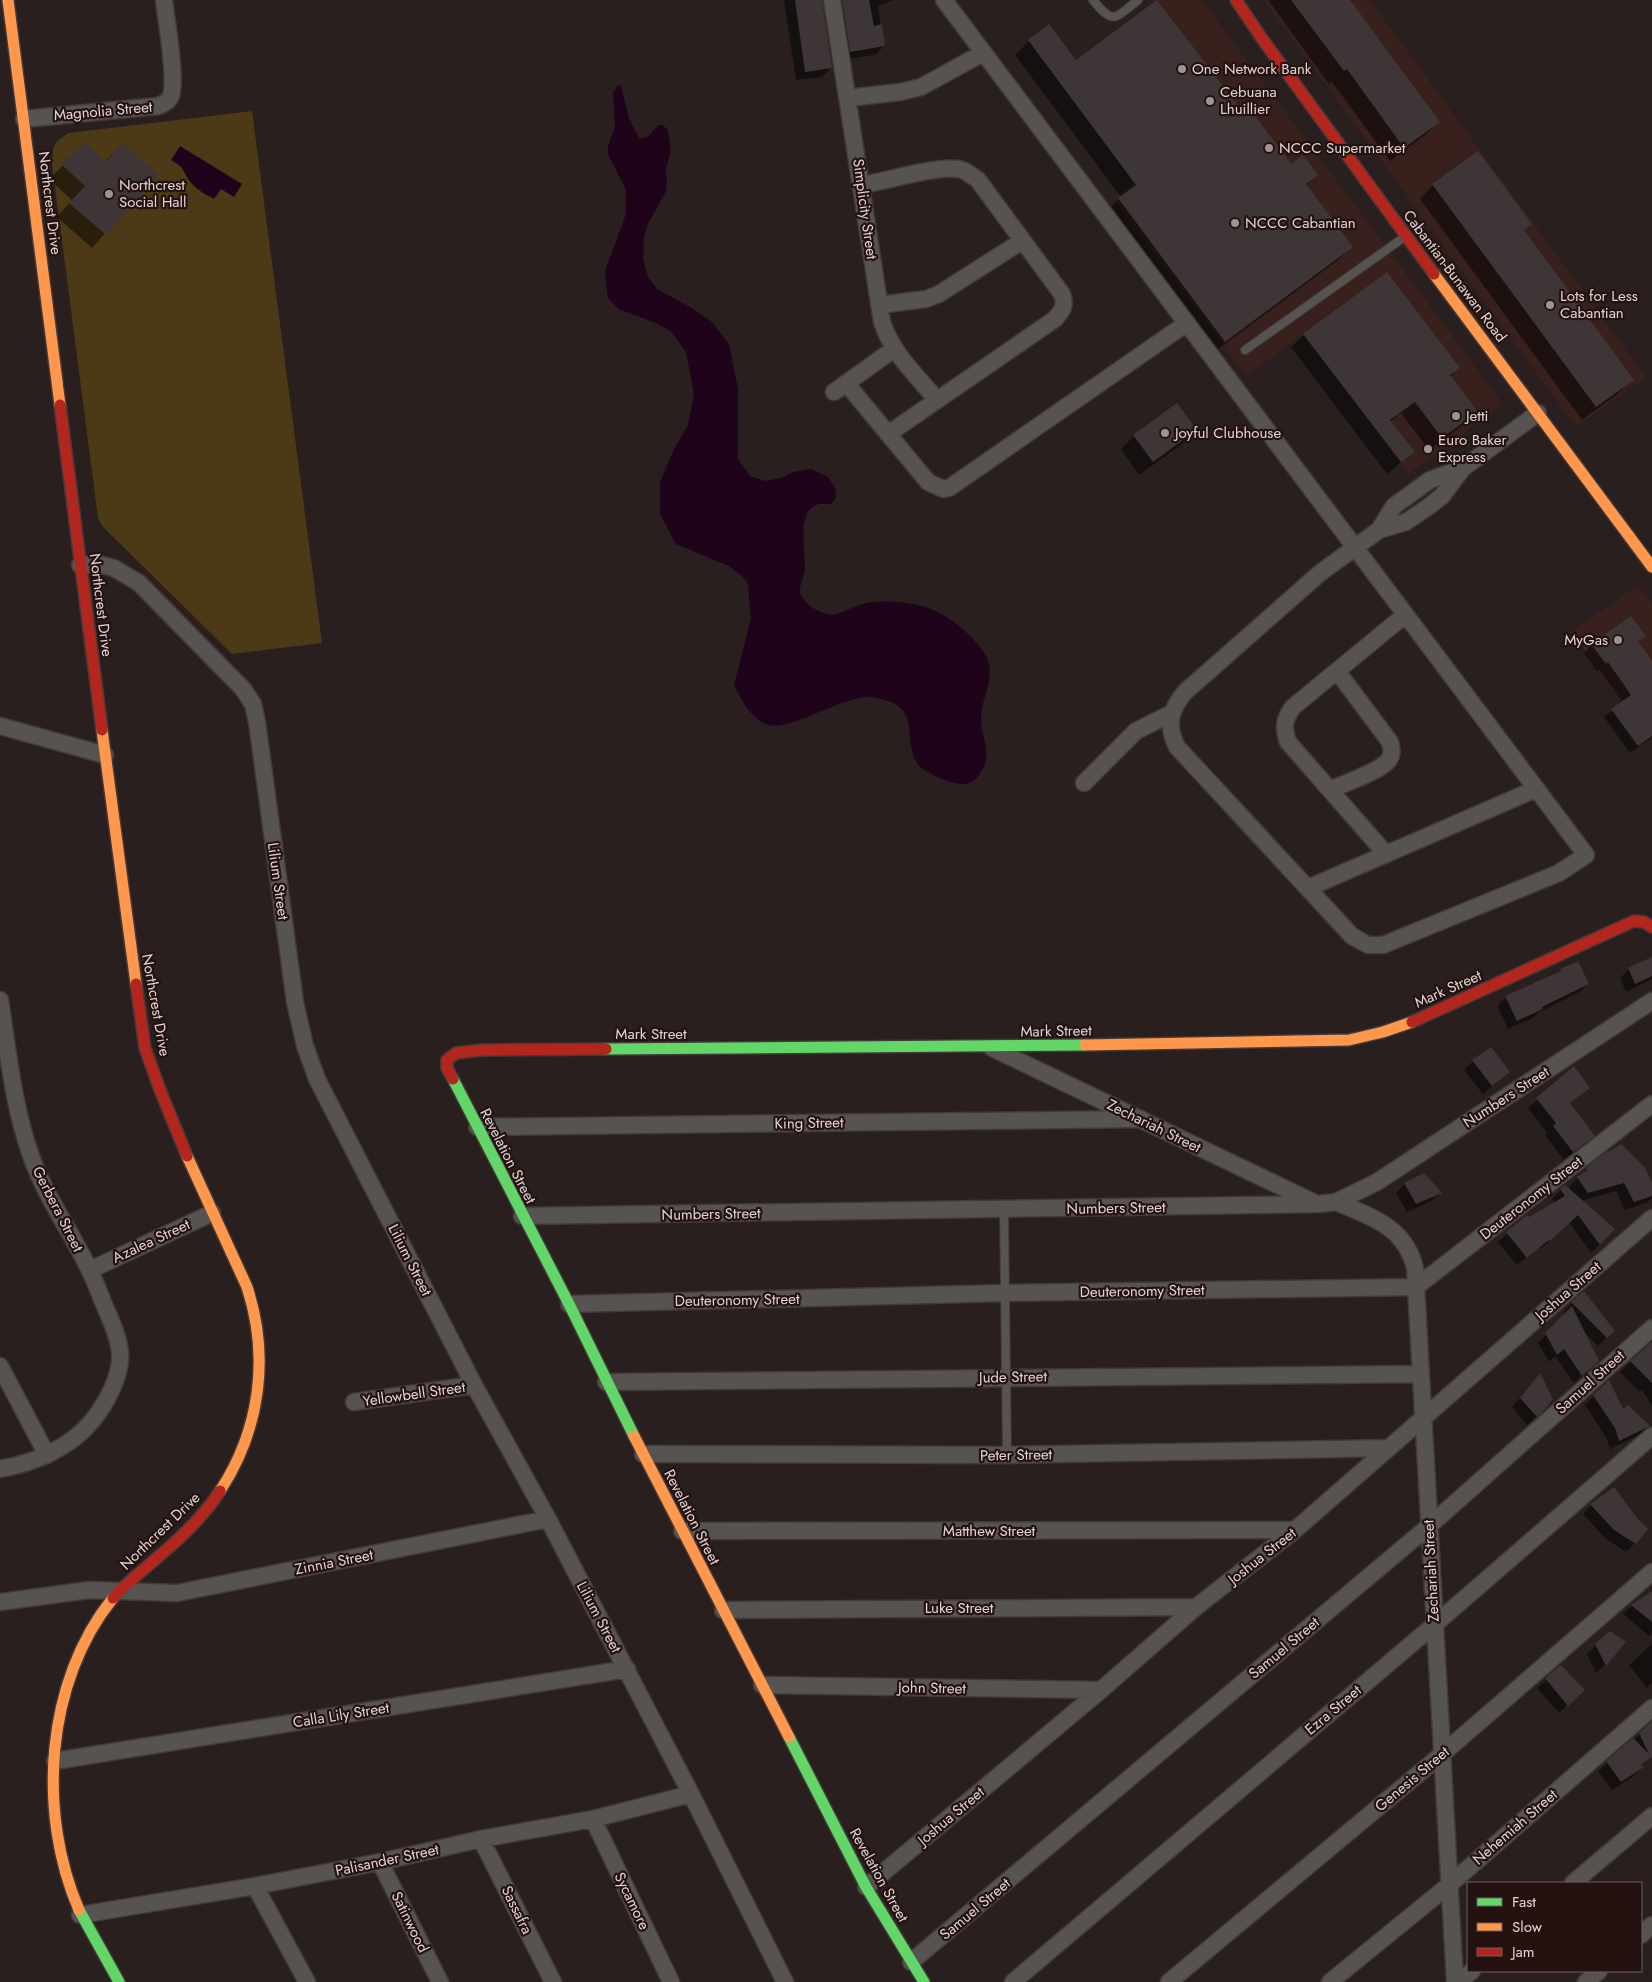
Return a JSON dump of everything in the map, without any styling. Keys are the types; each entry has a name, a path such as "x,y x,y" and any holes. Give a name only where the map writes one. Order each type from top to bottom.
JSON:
{"street":[{"name":"Northcrest Drive","path":"8,0 80,565 145,1048 157,1086 212,1213 248,1289 257,1329 260,1373 252,1422 240,1459 199,1518 161,1555 119,1591 98,1618 76,1660 60,1714 55,1761 54,1818 63,1866 80,1915 119,1982"},
{"name":"Magnolia Street","path":"24,118 165,104 170,99 174,84 164,0"},
{"name":"Simplicity Street","path":"832,0 879,305 887,336 894,349 937,400"},
{"path":"944,0 1354,548 1586,855 1559,873 1383,945 1368,945 1352,936 1177,747 1170,725 1172,713 1185,692 1278,608 1320,573 1354,548 1379,530 1394,506 1430,480 1463,468 1538,413"},
{"name":"Cabantian-Bunawan Road","path":"1236,0 1406,236 1652,567"},
{"path":"848,98 900,92 921,86 983,53"},
{"path":"862,185 945,169 960,169 969,173 978,180 1062,294 1065,301 1064,308 1055,318 888,434"},
{"path":"879,305 926,299 939,294 1022,241"},
{"path":"894,349 840,388 888,434 928,482 943,489 949,488 1187,323"},
{"name":"Lilium Street","path":"80,565 98,564 114,568 138,582 243,689 253,704 257,722 294,1002 305,1046 317,1079 474,1384 548,1519 691,1794 785,1982"},
{"path":"1386,854 1288,742 1284,732 1284,724 1293,707 1405,615"},
{"path":"1330,790 1382,766 1391,757 1392,749 1390,742 1337,671"},
{"path":"1084,783 1136,731 1172,713"},
{"path":"0,726 105,755"},
{"path":"1308,888 1536,789"},
{"name":"Mark Street","path":"447,1060 456,1053 482,1050 990,1047 1349,1040 1407,1024 1634,921 1648,924"},
{"name":"Gerbera Street","path":"0,1000 18,1109 29,1152 44,1186 90,1270 113,1326 120,1353 116,1380 103,1409 84,1431 47,1455 17,1466 0,1469"},
{"name":"Numbers Street","path":"522,1216 1004,1210 1318,1204 1336,1202 1377,1182 1652,1001"},
{"name":"Zechariah Street","path":"990,1047 1318,1204"},
{"name":"Revelation Street","path":"447,1060 447,1068 476,1127 569,1304 606,1382 866,1887 924,1982"},
{"name":"Deuteronomy Street","path":"569,1304 1005,1293 1416,1287 1652,1104"},
{"name":"King Street","path":"476,1127 1141,1119"},
{"name":"Zechariah Street","path":"1336,1202 1377,1220 1392,1230 1404,1241 1412,1255 1415,1268 1455,1982"},
{"name":"Azalea Street","path":"90,1270 212,1213"},
{"name":"Joshua Street","path":"866,1887 1102,1690 1196,1607 1295,1530 1652,1218"},
{"name":"Samuel Street","path":"912,1962 1429,1526 1652,1328"},
{"path":"0,1366 47,1455"},
{"name":"Jude Street","path":"606,1382 1420,1374"},
{"name":"Yellowbell Street","path":"354,1402 474,1384"},
{"name":"Ezra Street","path":"1013,1982 1434,1625 1652,1436"},
{"name":"Peter Street","path":"643,1454 1007,1455 1389,1448"},
{"name":"Zinnia Street","path":"0,1602 89,1590 177,1593 548,1519"},
{"name":"Matthew Street","path":"682,1531 1295,1530"},
{"name":"Genesis Street","path":"1170,1982 1441,1755 1652,1572"},
{"name":"Luke Street","path":"723,1610 1196,1607"},
{"name":"Calla Lily Street","path":"55,1761 626,1669"},
{"name":"John Street","path":"762,1685 1102,1690"},
{"name":"Nehemiah Street","path":"1330,1982 1449,1885 1652,1708"},
{"name":"Palisander Street","path":"80,1915 255,1886 380,1862 481,1839 593,1820 691,1794"},
{"path":"1574,1882 1652,1816"},
{"name":"Sycamore","path":"593,1820 671,1982"},
{"name":"Sassafra","path":"481,1839 553,1982"},
{"name":"Satinwood","path":"380,1862 440,1982"},
{"path":"255,1886 307,1982"},
{"path":"1642,1934 1652,1925"},
{"path":"1459,1982 1471,1972"},
{"path":"1586,1982 1598,1972"}],"lane":[{"path":"1093,0 1105,15 1110,17 1118,17 1138,0"},
{"path":"1246,350 1406,236"},
{"path":"1004,1210 1007,1455"}],"shaded area":[{"path":"1156,0 1202,0 1503,404 1408,474 1303,334 1246,376 1113,198 1173,154 1093,47"},
{"path":"1264,0 1370,0 1646,377 1576,427"},
{"path":"618,85 621,86 629,119 639,138 645,138 659,125 663,125 668,131 670,155 665,171 667,179 666,191 647,226 644,238 643,259 648,277 657,289 711,321 729,344 738,389 738,459 750,476 765,481 781,478 793,472 811,469 828,477 835,488 836,498 831,504 816,505 806,515 803,533 805,566 800,587 800,592 805,601 820,612 828,614 840,613 859,605 874,602 906,603 921,606 937,611 947,617 967,633 984,652 990,671 981,715 986,758 981,772 971,782 964,784 949,782 926,771 917,763 911,746 908,720 905,713 891,702 871,697 856,699 800,720 775,726 765,724 755,717 746,707 734,685 751,619 748,584 743,577 729,566 676,544 660,514 660,482 674,449 688,425 694,394 686,352 671,331 619,309 608,298 605,271 626,214 626,190 608,154 608,146 615,126 613,93"},
{"path":"252,111 322,643 232,654 102,526 98,518 52,164 55,145 69,133"},
{"path":"180,146 242,184 234,197 221,189 214,199 194,186 181,167 171,160"},
{"path":"1638,585 1652,604 1652,677 1620,700 1571,632"}],"building":[{"path":"795,0 822,0 832,68 805,72"},
{"path":"842,0 869,0 874,26 882,24 885,46 850,52"},
{"name":"NCCC Cabantian","path":"1157,0 1240,108 1246,104 1291,164 1303,155 1318,175 1306,184 1353,247 1225,342 1118,198 1136,185 1028,40 1049,24 1076,60"},
{"path":"1291,0 1350,0 1440,122 1404,148 1347,69 1344,71"},
{"name":"Northcrest Social Hall","path":"86,142 106,162 122,143 159,175 106,235 69,203 85,186 61,164"},
{"name":"Lots for Less Cabantian","path":"1478,151 1532,224 1524,230 1634,380 1596,407 1432,184"},
{"path":"1387,272 1460,368 1450,375 1478,412 1442,438 1415,402 1390,420 1415,452 1401,462 1303,334"},
{"name":"Joyful Clubhouse","path":"1177,403 1197,430 1153,462 1133,435"},
{"path":"1631,616 1646,636 1638,641 1652,661 1652,736 1638,746 1611,709 1631,695 1608,662 1606,664 1591,644"},
{"path":"1652,957 1652,976 1635,984 1628,968"},
{"path":"1578,961 1589,984 1517,1021 1505,996 1561,971 1560,969"},
{"path":"1491,1047 1510,1072 1492,1086 1472,1060"},
{"path":"1574,1066 1590,1088 1570,1103 1595,1136 1573,1152 1553,1126 1556,1123 1536,1098"},
{"path":"1621,1144 1645,1168 1652,1182 1652,1196 1634,1202 1624,1183 1588,1193 1577,1177 1607,1151"},
{"path":"1424,1173 1442,1193 1416,1204 1404,1183"},
{"path":"1565,1185 1615,1229 1600,1245 1578,1215 1550,1241 1527,1258 1506,1232 1527,1215 1529,1217 1565,1196 1560,1189"},
{"path":"1584,1291 1615,1331 1607,1338 1571,1302"},
{"path":"1572,1306 1599,1361 1582,1376 1564,1349 1557,1355 1545,1333"},
{"path":"1652,1342 1652,1383 1630,1361"},
{"path":"1540,1373 1553,1399 1537,1417 1520,1398"},
{"path":"1609,1380 1623,1409 1628,1405 1650,1426 1619,1441 1615,1428 1593,1395"},
{"path":"1614,1487 1637,1518 1648,1529 1636,1544 1614,1530 1590,1504"},
{"path":"1652,1591 1652,1622 1631,1605"},
{"path":"1610,1631 1626,1642 1606,1666 1595,1644"},
{"path":"1561,1665 1585,1690 1568,1706 1545,1678"},
{"path":"1652,1721 1652,1759 1651,1757 1641,1765 1644,1767 1621,1782 1606,1761 1633,1738 1649,1754 1639,1733"}],"traffic: fast":[{"path":"606,1049 1085,1045"},
{"path":"453,1079 569,1304 634,1436"},
{"path":"789,1737 866,1887 924,1982"},
{"path":"79,1910 119,1982"}],"traffic: slow":[{"path":"8,0 60,405"},
{"path":"1434,274 1652,567"},
{"path":"102,730 136,984"},
{"path":"1085,1045 1349,1040 1383,1032 1412,1022"},
{"path":"187,1156 247,1287 254,1313 258,1340 259,1366 252,1418 234,1468 220,1491"},
{"path":"634,1436 789,1737"},
{"path":"79,1910 66,1872 57,1832 53,1791 55,1749 61,1708 73,1669 90,1632 113,1598"}],"traffic: jam":[{"path":"1236,0 1263,40 1434,274"},
{"path":"60,405 102,730"},
{"path":"1412,1022 1634,921 1644,922 1652,927"},
{"path":"136,984 145,1048 187,1156"},
{"path":"453,1079 447,1068 447,1060 456,1053 482,1050 606,1049"},
{"path":"113,1598 192,1526 220,1491"}],"place":[{"name":"One Network Bank","path":"1182,69"},
{"name":"Cebuana Lhuillier","path":"1210,101"},
{"name":"NCCC Supermarket","path":"1269,148"},
{"name":"Northcrest Social Hall","path":"109,194"},
{"name":"NCCC Cabantian","path":"1235,223"},
{"name":"Lots for Less Cabantian","path":"1550,305"},
{"name":"Jetti","path":"1456,416"},
{"name":"Joyful Clubhouse","path":"1165,433"},
{"name":"Euro Baker Express","path":"1428,449"},
{"name":"MyGas","path":"1618,640"}]}
